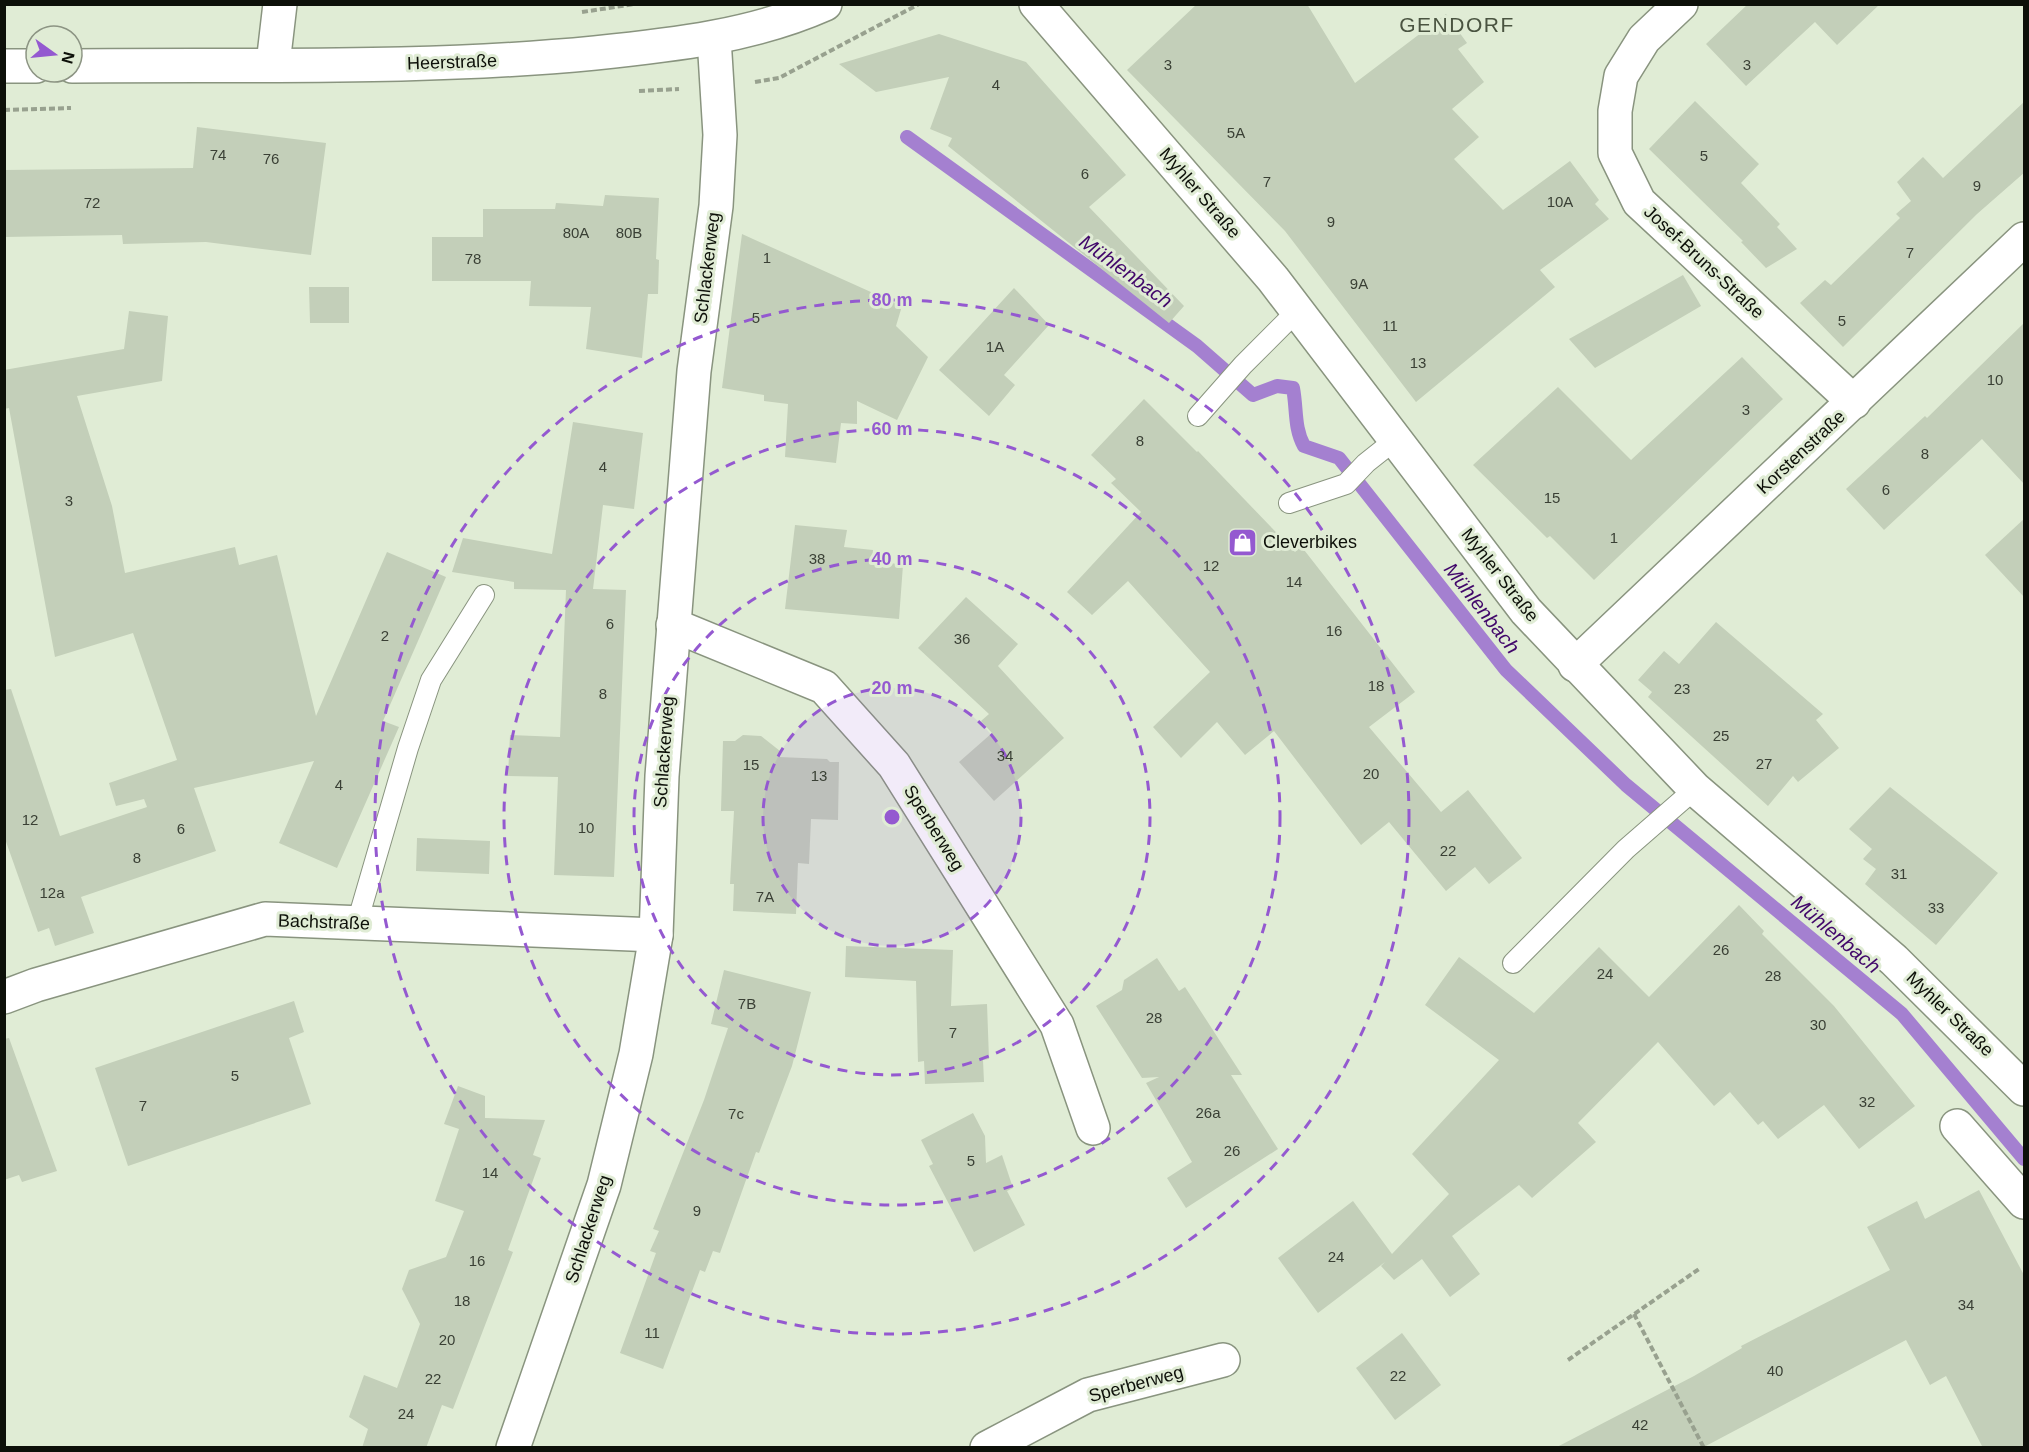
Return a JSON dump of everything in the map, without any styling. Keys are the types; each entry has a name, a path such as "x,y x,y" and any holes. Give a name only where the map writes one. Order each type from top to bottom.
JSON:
{"street":[{"path":"273,64 280,4"},
{"name":"Heerstraße","path":"84,66 460,63 650,47 714,38 797,17 825,4"},
{"name":"Myhler Straße","path":"1036,4 1298,310 1526,610 1575,664 1684,799 1894,960 2025,1089"},
{"name":"Josef-Bruns-Straße","path":"1681,4 1644,39 1621,76 1615,111 1615,153 1639,202 1854,402"},
{"name":"Schlackerweg","path":"513,1448 604,1185 636,1054 656,935 662,776 673,625 694,371 716,194 720,135 714,38"},
{"path":"4,66 24,66"},
{"name":"Korstenstraße","path":"1575,664 2025,238"},
{"name":"Sperberweg","path":"673,625 824,687 894,765 1057,1025 1093,1128"},
{"name":"Bachstraße","path":"4,997 36,985 265,919 656,935"},
{"path":"1957,1126 2025,1202"},
{"name":"Sperberweg","path":"987,1448 1088,1395 1223,1360"}],"lane":[{"path":"1198,416 1223,386 1298,310"},
{"path":"1289,503 1346,484 1366,463 1395,440"},
{"path":"357,923 408,748 431,681 484,595"},
{"path":"1513,963 1652,826 1684,799"}],"path":[{"path":"1568,1360 1699,1269"},
{"path":"1634,1314 1704,1448"}],"building":[{"path":"1197,4 1307,4 1355,83 1446,14 1467,43 1458,49 1484,82 1452,109 1479,137 1454,159 1503,210 1570,161 1599,200 1595,204 1609,219 1540,270 1555,287 1416,402 1285,231 1127,70"},
{"path":"1748,4 1880,4 1837,45 1815,22 1746,86 1706,44"},
{"path":"939,34 1026,62 1126,175 1089,207 1184,306 1169,323 948,146 952,138 930,129 949,77 876,92 839,64"},
{"path":"1695,101 1759,164 1741,183 1780,224 1777,227 1797,249 1766,268 1741,242 1743,241 1649,149"},
{"path":"2025,101 2025,172 1977,214 1843,347 1800,303 1825,280 1831,285 1900,218 1896,214 1911,201 1897,182 1923,157 1943,178"},
{"path":"197,127 326,143 311,255 206,242 123,244 122,235 4,237 4,170 193,168"},
{"path":"605,195 659,198 656,259 659,260 658,294 648,294 642,358 586,349 591,307 529,306 531,281 432,281 432,237 483,237 483,209 555,209 556,203 603,206"},
{"path":"742,234 902,306 896,326 928,357 897,420 857,401 857,424 841,423 836,463 785,457 788,404 764,401 764,395 722,388"},
{"path":"1683,275 1701,306 1595,368 1569,339"},
{"path":"309,287 349,287 349,323 310,323"},
{"path":"1014,288 1049,325 1004,375 1015,385 989,416 939,370"},
{"path":"129,311 168,316 162,381 77,396 112,506 125,573 235,547 239,565 277,555 316,716 387,552 446,577 383,721 399,727 337,868 279,843 314,761 194,788 216,851 81,897 94,933 55,946 49,928 38,932 4,836 4,690 11,689 60,836 147,807 144,799 116,806 109,783 177,760 133,633 55,657 9,408 4,409 4,370 124,349"},
{"path":"2025,322 2025,485 1982,439 1884,530 1846,489 1925,416 1927,418"},
{"path":"1742,357 1783,399 1594,580 1550,536 1547,538 1473,465 1558,387 1631,460"},
{"path":"1144,399 1198,451 1295,552 1301,546 1415,692 1369,727 1441,812 1468,790 1522,858 1489,884 1475,867 1446,891 1389,822 1361,845 1274,731 1245,755 1217,722 1181,758 1153,727 1210,672 1128,581 1092,615 1067,592 1141,512 1111,483 1116,479 1091,455"},
{"path":"573,422 643,433 634,509 603,505 593,589 626,590 614,877 554,875 558,777 508,776 510,735 560,737 566,590 514,589 514,582 452,572 463,538 552,554"},
{"path":"2025,518 2025,598 1985,555"},
{"path":"795,525 847,530 844,547 873,550 872,560 903,565 899,619 785,609"},
{"path":"966,597 1018,644 998,666 1064,738 994,801 959,762 992,733 981,721 989,714 918,648"},
{"path":"1716,622 1823,714 1816,720 1839,748 1798,782 1793,776 1768,806 1648,697 1652,692 1638,680 1664,651 1679,664"},
{"path":"743,735 761,736 780,751 779,757 827,759 830,762 839,762 838,820 811,819 809,864 798,863 796,914 733,911 734,884 730,884 734,811 721,811 723,741 735,741"},
{"path":"1890,787 1998,873 1936,945 1865,884 1876,869 1863,859 1872,849 1849,829"},
{"path":"417,838 490,841 489,874 416,871"},
{"path":"1739,905 1764,931 1762,934 1834,1006 1915,1106 1859,1149 1824,1105 1778,1139 1763,1121 1758,1125 1730,1092 1714,1106 1658,1042 1578,1123 1596,1142 1532,1198 1519,1185 1452,1236 1480,1274 1450,1297 1422,1259 1394,1280 1381,1266 1385,1262 1318,1313 1278,1258 1353,1201 1392,1254 1449,1194 1412,1154 1499,1060 1425,1005 1459,957 1534,1013 1599,947 1649,997"},
{"path":"846,946 953,950 951,1006 987,1004 989,1059 983,1060 984,1082 925,1084 924,1061 918,1062 916,981 845,977"},
{"path":"1157,958 1179,991 1185,987 1242,1075 1231,1075 1278,1149 1186,1208 1167,1178 1192,1162 1146,1083 1159,1077 1142,1078 1096,1006 1122,990 1124,980"},
{"path":"724,970 811,992 792,1066 759,1153 756,1152 720,1253 713,1251 705,1272 700,1270 663,1369 620,1353 656,1253 650,1251 659,1231 653,1229 704,1100 728,1028 711,1024"},
{"path":"294,1001 304,1032 289,1038 311,1104 128,1166 95,1068"},
{"path":"9,1038 57,1171 22,1182 19,1175 4,1180 4,1039"},
{"path":"458,1086 485,1096 485,1118 545,1120 533,1155 541,1158 508,1250 513,1252 453,1409 442,1405 426,1448 362,1448 368,1429 349,1417 364,1375 397,1388 420,1324 402,1289 409,1270 446,1257 464,1211 435,1201 459,1129 444,1124"},
{"path":"973,1113 985,1136 986,1163 1002,1155 1013,1188 1007,1191 1025,1225 974,1252 929,1166 933,1164 921,1140"},
{"path":"1979,1190 2025,1277 2025,1448 1983,1448 1946,1376 1930,1385 1906,1340 1702,1448 1555,1448 1694,1376 1742,1348 1741,1346 1890,1270 1867,1227 1917,1201 1925,1219"},
{"path":"1402,1333 1441,1385 1395,1420 1356,1368"}],"waterway":[{"name":"Mühlenbach","path":"907,137 1197,346 1253,395 1277,386 1293,388 1297,425 1304,446 1339,458 1506,670 1626,785 1902,1014 2024,1159"}],"place":[{"name":"Cleverbikes","path":"1242,542"}],"district":[{"name":"GENDORF","path":"1457,25"}]}
